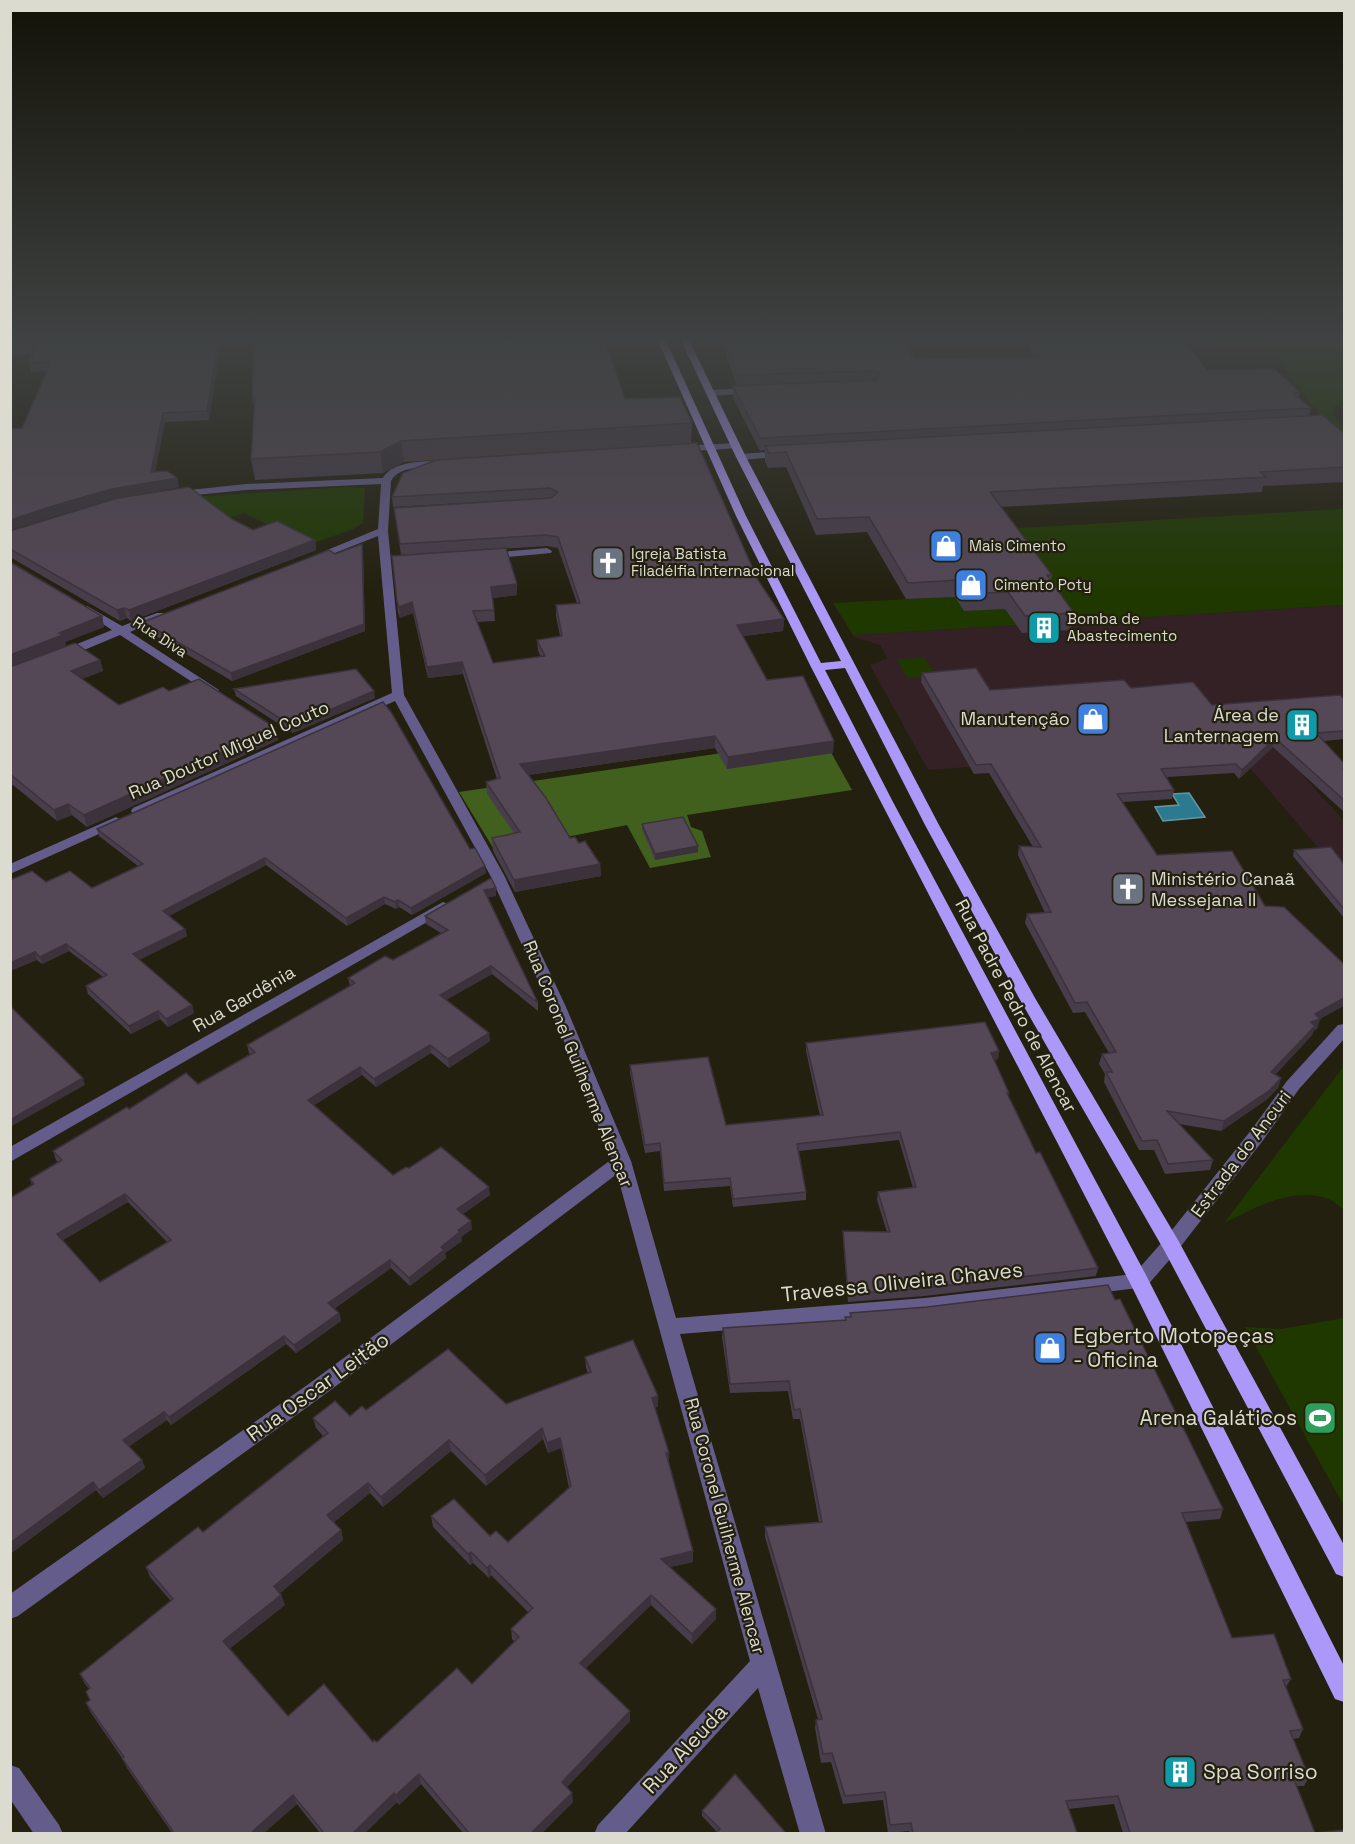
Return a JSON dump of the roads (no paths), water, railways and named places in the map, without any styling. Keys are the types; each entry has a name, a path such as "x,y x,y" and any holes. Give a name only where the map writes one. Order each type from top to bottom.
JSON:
{"main road":[{"name":"Rua Padre Pedro de Alencar","path":"698,422 741,516 886,802 1139,1281 1344,1690"},
{"name":"Rua Padre Pedro de Alencar","path":"724,422 964,884 1171,1245 1344,1566"},
{"path":"818,666 849,664"}],"street":[{"path":"663,450 710,448 789,454"},
{"path":"166,495 246,487 386,481 389,475 404,467 450,463"},
{"name":"Rua Coronel Guilherme Alencar","path":"386,481 389,513 383,531 392,562 398,695 558,1007 622,1161 670,1327 762,1665 813,1833"},
{"path":"296,564 383,531"},
{"path":"478,556 547,551"},
{"name":"Rua Diva","path":"75,602 222,695"},
{"path":"55,657 176,610"},
{"name":"Rua Doutor Miguel Couto","path":"10,870 286,737 398,695"},
{"name":"Rua Gardênia","path":"10,1156 457,898"},
{"name":"Estrada do Ancuri","path":"1139,1281 1171,1245 1258,1134 1293,1085 1344,1029"},
{"name":"Rua Oscar Leitão","path":"10,1608 316,1389 622,1161"},
{"name":"Travessa Oliveira Chaves","path":"670,1327 925,1306 1139,1281"},
{"name":"Rua Aleuda","path":"607,1833 762,1665"},
{"path":"10,1777 50,1833"}],"water":[{"path":"1189,793 1205,817 1163,821 1155,807 1179,805 1172,794"}],"place":[{"name":"Mais Cimento","path":"946,546"},
{"name":"Igreja Batista Filadélfia Internacional","path":"608,563"},
{"name":"Cimento Poty","path":"971,585"},
{"name":"Bomba de Abastecimento","path":"1044,628"},
{"name":"Manutenção","path":"1093,719"},
{"name":"Área de Lanternagem","path":"1302,725"},
{"name":"Ministério Canaã Messejana II","path":"1128,889"},
{"name":"Egberto Motopeças - Oficina","path":"1050,1348"},
{"name":"Arena Galáticos","path":"1320,1418"},
{"name":"Spa Sorriso","path":"1180,1772"}]}
